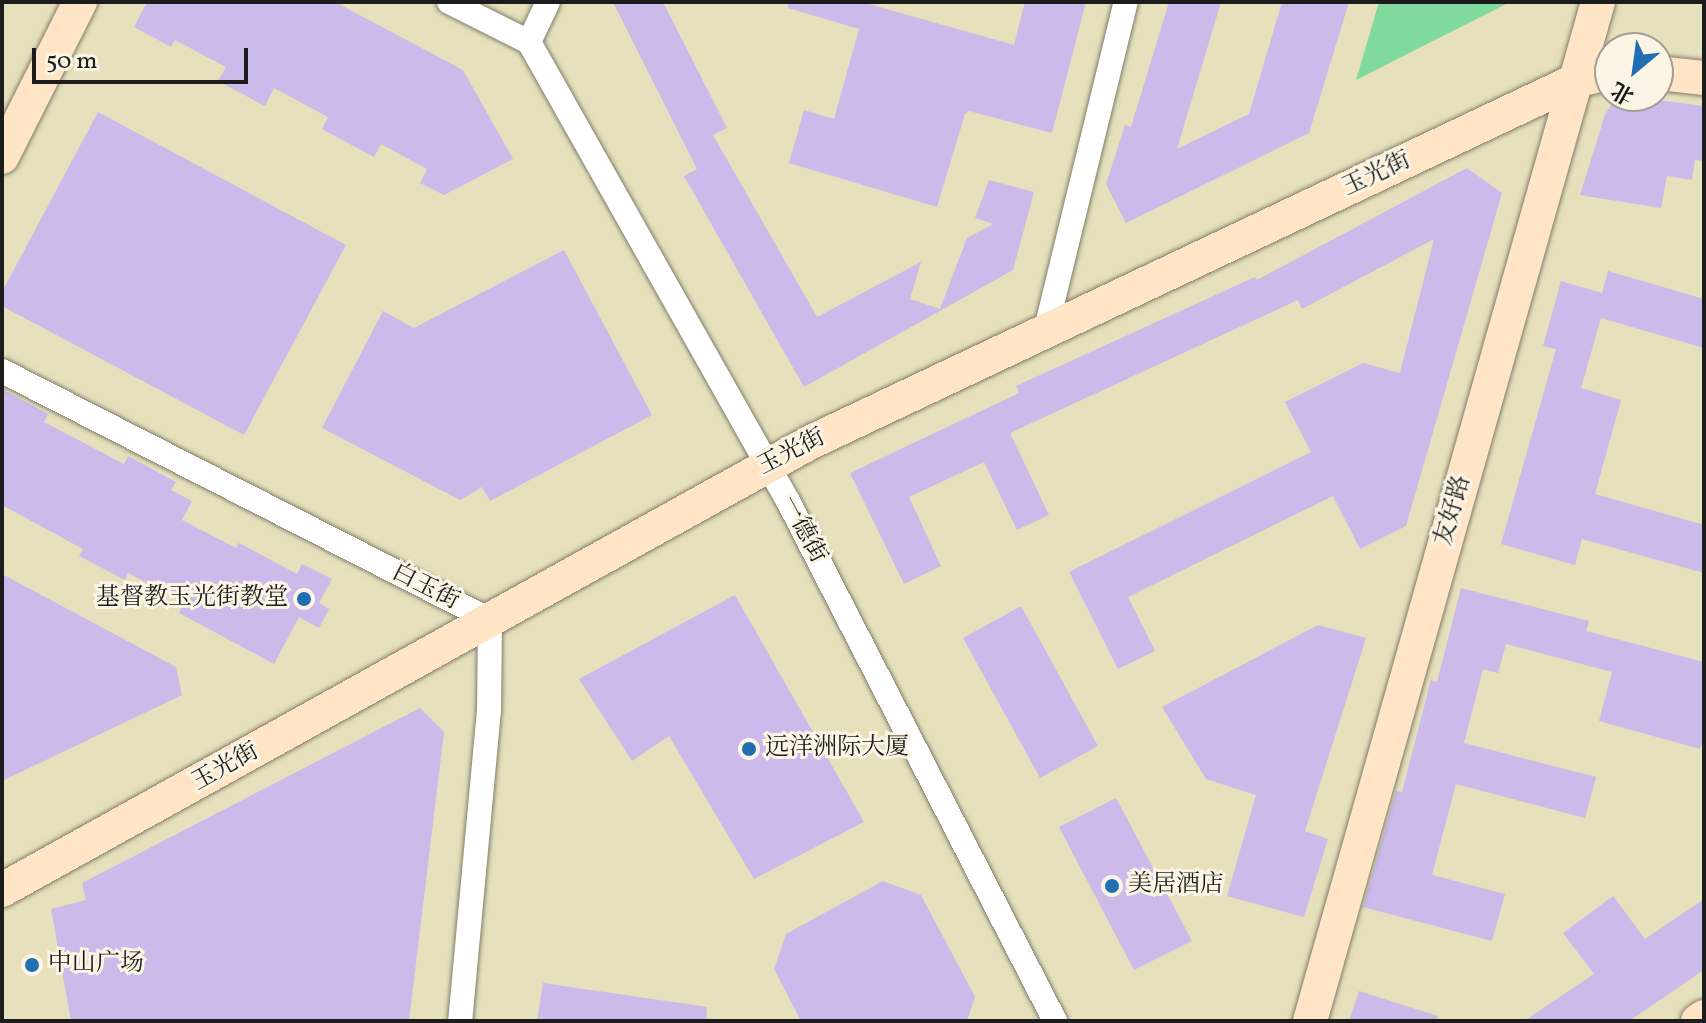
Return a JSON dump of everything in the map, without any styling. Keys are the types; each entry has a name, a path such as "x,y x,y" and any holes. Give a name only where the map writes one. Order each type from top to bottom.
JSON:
{"street":[{"path":"2,157 80,2"},
{"path":"449,2 529,42 548,2"},
{"path":"1046,329 1126,2"},
{"name":"友好路","path":"1310,1021 1598,2"},
{"name":"一德街","path":"529,42 767,465 1055,1021"},
{"path":"1674,75 1704,78"},
{"name":"玉光街","path":"2,890 767,465 1046,329 1577,80 1594,76"},
{"name":"白玉街","path":"2,371 490,620"},
{"path":"460,1021 489,710 490,620"},
{"path":"1698,1021 1704,1017"}],"green space":[{"path":"1379,2 1510,2 1356,80"}],"building":[{"path":"147,2 335,2 463,70 513,159 444,195 420,183 427,169 381,144 374,157 322,129 328,117 274,88 265,106 218,81 226,67 175,40 171,47 134,27"},
{"path":"613,2 663,2 727,128 713,135 817,317 921,262 910,299 940,309 967,238 993,224 975,218 989,180 1034,192 1013,270 804,387 684,176 697,169"},
{"path":"788,2 862,2 1014,45 1025,2 1086,2 1052,133 969,111 965,114 937,207 789,163 804,110 834,119 859,29 788,8"},
{"path":"1169,2 1221,2 1177,149 1249,114 1282,2 1349,2 1309,133 1126,223 1106,184 1125,125 1131,127"},
{"path":"1674,102 1704,106 1704,161 1695,160 1692,180 1667,176 1661,208 1580,195 1607,112 1674,112"},
{"path":"98,112 346,245 244,435 2,306 2,292"},
{"path":"1467,168 1502,193 1406,526 1360,549 1333,496 1128,597 1155,651 1118,669 1069,572 1311,452 1285,402 1363,363 1400,373 1434,239 1302,309 1298,300 1010,433 1049,515 1017,530 984,462 909,497 941,566 904,584 850,473 1019,393 1016,386 1255,277 1257,280"},
{"path":"564,250 652,415 490,501 482,487 460,500 322,428 383,311 414,328"},
{"path":"1608,271 1704,299 1704,348 1601,318 1581,388 1621,400 1595,494 1704,525 1704,573 1582,539 1575,565 1501,544 1556,349 1543,346 1561,281 1602,293"},
{"path":"2,389 48,414 44,422 124,464 128,456 176,482 171,490 192,501 182,520 236,548 239,543 297,574 302,564 332,579 319,603 329,609 319,628 299,617 274,664 179,613 184,603 128,573 125,580 79,556 83,549 2,505"},
{"path":"2,574 176,667 182,695 2,781"},
{"path":"1461,588 1589,621 1586,631 1704,662 1704,736 1700,749 1599,721 1612,672 1506,644 1498,673 1483,669 1464,743 1596,777 1585,818 1456,784 1432,875 1505,894 1492,941 1363,907 1396,791 1402,792 1431,680 1437,682"},
{"name":"远洋洲际大厦","path":"735,595 864,822 754,879 669,736 632,761 579,679"},
{"path":"1021,606 1098,746 1040,778 963,638"},
{"path":"1318,625 1366,638 1305,831 1328,839 1304,917 1227,896 1256,795 1206,779 1162,707"},
{"path":"420,708 444,732 409,1021 71,1021 51,909 86,900 82,883"},
{"path":"1116,798 1192,941 1134,970 1059,827"},
{"path":"883,881 921,895 975,997 967,1021 801,1021 774,969 786,934"},
{"path":"1613,896 1645,939 1704,899 1704,970 1629,1021 1524,1021 1594,974 1563,933"},
{"path":"543,983 707,1007 706,1021 537,1021"},
{"path":"1359,991 1438,1016 1437,1021 1349,1021"}],"place":[{"name":"基督教玉光街教堂","path":"304,599"},
{"name":"远洋洲际大厦","path":"749,749"},
{"name":"美居酒店","path":"1112,886"},
{"name":"中山广场","path":"32,965"}]}
